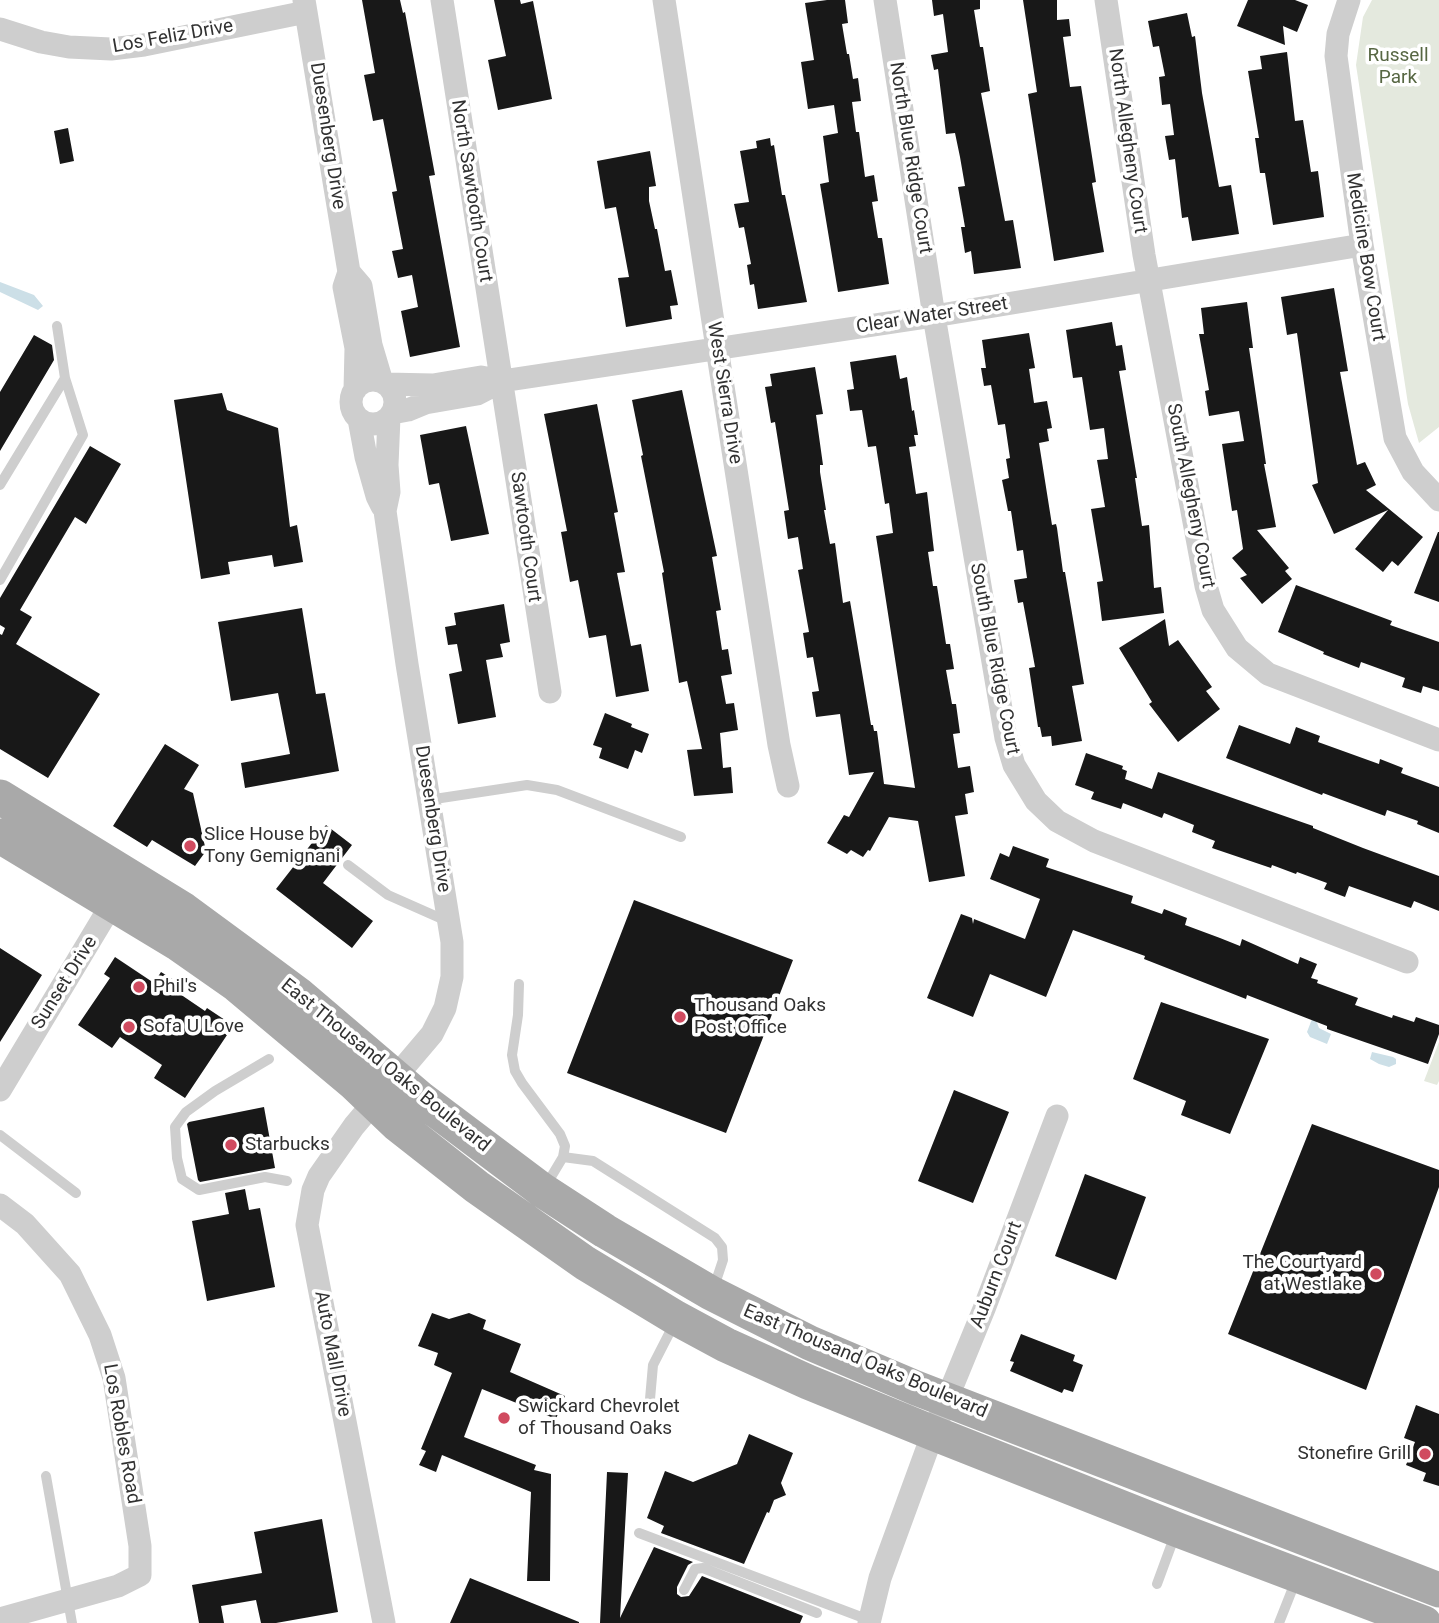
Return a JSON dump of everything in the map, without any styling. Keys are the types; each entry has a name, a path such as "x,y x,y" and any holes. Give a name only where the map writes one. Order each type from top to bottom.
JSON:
{"main road":[{"name":"East Thousand Oaks Boulevard","path":"0,797 120,890 177,943 237,985 299,1035 373,1103 457,1172 528,1225 676,1318 726,1345 808,1382 933,1433 1424,1623"},
{"name":"East Thousand Oaks Boulevard","path":"0,836 120,890 184,910 299,995 396,1077 542,1190 605,1231 711,1293 810,1343 946,1400 1439,1590"}],"street":[{"name":"North Sawtooth Court","path":"442,0 502,381"},
{"name":"West Sierra Drive","path":"664,0 779,745 788,786"},
{"name":"North Blue Ridge Court","path":"885,0 934,316"},
{"name":"North Allegheny Court","path":"1106,0 1150,282"},
{"name":"Medicine Bow Court","path":"1349,0 1338,34 1336,56 1362,245 1395,438 1413,472 1439,500"},
{"name":"Los Feliz Drive","path":"0,29 41,43 111,49 144,45 305,6"},
{"name":"Duesenberg Drive","path":"305,6 349,272 344,287 356,348 355,390 351,401 359,419 377,496 386,511"},
{"name":"Clear Water Street","path":"391,415 425,403 477,394 502,381 1150,282 1362,245"},
{"name":"Duesenberg Drive","path":"349,272 361,286 371,345 384,383 394,394 395,407 391,415 387,465 386,511 428,800 452,942 452,977 446,1008 432,1034 373,1103"},
{"name":"South Allegheny Court","path":"1150,282 1206,586 1213,610 1228,636 1248,659 1268,674 1439,740"},
{"name":"South Blue Ridge Court","path":"934,316 1006,738 1014,765 1028,790 1057,821 1094,841 1407,962"},
{"name":"Clear Water Street","path":"384,383 433,385 481,377 502,381"},
{"path":"355,390 367,381 384,383"},
{"name":"Sawtooth Court","path":"502,381 550,692"},
{"path":"359,419 378,424 391,415"},
{"name":"Sunset Drive","path":"0,1090 120,890"},
{"name":"Auto Mall Drive","path":"373,1103 319,1176 313,1190 307,1225 384,1623"},
{"name":"Auburn Court","path":"869,1622 880,1578 933,1433 989,1298 1057,1116"},
{"name":"Los Robles Road","path":"0,1205 25,1224 70,1274 100,1335 114,1378 140,1546 139,1575 118,1586 68,1599"},
{"path":"0,1619 68,1599"}],"lane":[{"path":"0,580 83,435 65,377 57,326"},
{"path":"0,485 65,377"},
{"path":"428,800 527,785 557,790 681,836"},
{"path":"348,865 388,895 449,922"},
{"path":"519,984 512,1055 516,1071 560,1134 565,1146 564,1157 542,1190"},
{"path":"269,1059 186,1112 175,1127 177,1158 182,1178 199,1190 265,1177 287,1181"},
{"path":"0,1135 76,1193"},
{"path":"564,1157 593,1161 715,1238 722,1247 723,1260 711,1293"},
{"path":"650,1399 653,1365 676,1318"},
{"path":"46,1476 72,1623"},
{"path":"1157,1584 1178,1530"},
{"path":"639,1533 869,1622"},
{"path":"684,1590 695,1569 703,1568 817,1613"},
{"path":"1279,1623 1298,1576"}],"green space":[{"name":"Russell Park","path":"1372,0 1439,0 1439,427 1419,443 1408,404 1356,65 1363,17"},
{"path":"1439,1042 1439,1081 1437,1085 1424,1081"}],"shaded area":[{"path":"0,282 34,295 43,306 38,310 0,292"},
{"path":"1312,1019 1316,1020 1319,1028 1331,1034 1327,1044 1310,1037 1307,1032"},
{"path":"1372,1052 1393,1057 1396,1064 1389,1067 1379,1064 1370,1059"}],"building":[{"path":"362,0 400,0 403,13 405,12 435,175 429,176 460,347 410,357 401,311 418,307 412,275 398,278 392,251 403,249 392,192 397,191 383,119 373,121 364,75 375,73"},
{"path":"494,0 520,0 521,4 533,1 552,99 498,110 488,60 506,56"},
{"path":"845,0 848,23 842,24 853,79 858,78 861,101 852,102 856,132 859,132 865,177 874,175 878,201 872,202 878,238 882,238 889,284 838,292 820,184 829,182 823,136 838,133 834,105 808,109 801,62 814,60 805,3"},
{"path":"932,0 980,0 980,9 974,10 990,91 981,93 1005,221 1013,220 1021,268 974,274 971,251 965,253 961,227 965,227 958,187 965,186 955,133 946,134 938,69 934,70 931,55 948,52 943,14 934,16"},
{"path":"1023,0 1057,0 1057,20 1069,19 1071,36 1063,37 1070,87 1081,86 1096,182 1092,183 1104,252 1054,261 1028,94 1037,92"},
{"path":"1248,0 1295,0 1308,5 1297,32 1283,26 1285,45 1237,26"},
{"path":"1187,13 1192,37 1195,36 1219,187 1231,185 1239,234 1192,241 1188,217 1182,218 1175,159 1169,160 1165,136 1174,135 1170,104 1162,105 1159,77 1165,76 1159,46 1153,47 1148,21"},
{"path":"1287,52 1295,121 1303,120 1311,172 1318,171 1324,217 1273,225 1265,173 1260,173 1255,138 1259,138 1248,71 1262,69 1260,56"},
{"path":"68,128 74,161 60,164 54,131"},
{"path":"770,138 771,146 774,145 782,195 785,195 807,302 758,309 754,284 750,285 747,265 751,264 744,227 739,228 734,204 749,202 740,151 757,148 756,141"},
{"path":"650,151 656,186 649,187 649,201 665,271 671,270 678,305 670,306 672,319 626,327 618,278 629,277 616,207 605,209 597,161"},
{"path":"1334,288 1348,371 1340,372 1357,465 1365,462 1376,485 1366,490 1423,537 1398,566 1392,561 1383,572 1355,549 1388,510 1334,534 1312,485 1318,483 1297,333 1287,335 1281,297"},
{"path":"1247,302 1253,348 1249,348 1264,464 1276,527 1257,530 1289,568 1285,571 1292,579 1262,604 1240,578 1247,575 1232,558 1243,549 1237,510 1232,511 1222,444 1244,441 1239,411 1209,416 1205,391 1209,390 1199,334 1204,334 1201,308"},
{"path":"1112,322 1116,346 1122,345 1126,370 1119,371 1142,526 1149,525 1154,588 1161,587 1164,613 1102,621 1097,582 1103,581 1091,509 1105,507 1097,460 1108,459 1104,428 1090,430 1082,377 1073,378 1066,330"},
{"path":"1029,333 1035,368 1029,369 1034,403 1047,401 1052,428 1047,429 1049,441 1039,443 1052,525 1056,524 1057,528 1084,684 1072,686 1082,741 1052,746 1051,736 1042,737 1038,727 1029,668 1035,667 1023,602 1018,603 1014,580 1027,578 1023,550 1017,551 1011,511 1008,511 1002,480 1009,478 1006,459 1010,458 1005,424 998,425 991,385 984,386 981,368 986,368 982,340"},
{"path":"34,335 52,345 54,360 0,451 0,392"},
{"path":"896,355 900,379 907,377 912,411 914,410 918,435 914,435 916,446 909,447 916,494 927,492 934,551 928,552 933,586 937,586 946,644 950,644 954,669 946,670 952,704 956,704 960,733 953,734 958,768 970,766 974,792 965,794 968,814 955,816 965,876 929,882 918,821 889,817 870,851 863,857 851,850 847,854 827,843 844,815 849,817 874,772 849,775 840,714 816,717 812,692 819,691 813,657 807,658 803,633 809,632 798,570 803,569 798,537 788,539 784,511 789,510 775,422 771,423 765,387 772,386 770,374 815,367 823,414 816,415 823,465 820,465 820,472 824,510 830,544 835,543 843,603 850,601 871,725 874,731 877,731 884,784 915,788 876,536 893,533 889,503 885,504 876,446 868,447 862,410 850,411 847,390 854,389 850,362"},
{"path":"682,390 717,556 712,557 721,610 716,611 722,650 728,649 732,674 721,676 726,704 734,703 738,730 720,733 723,768 731,767 733,793 694,796 687,750 702,749 687,681 679,683 662,573 664,572 632,400"},
{"path":"222,393 227,410 278,428 290,527 297,525 303,562 274,567 272,555 228,562 230,574 201,579 174,400"},
{"path":"597,404 618,512 614,513 625,572 617,573 631,646 641,644 649,691 616,697 606,635 589,638 578,580 570,582 561,532 567,531 544,414"},
{"path":"466,426 489,534 451,541 439,483 429,485 420,435"},
{"path":"90,446 121,464 86,524 75,517 20,610 32,617 16,644 100,694 48,778 0,749 0,634 2,635 5,628 0,625 0,598"},
{"path":"1439,532 1439,602 1414,593"},
{"path":"1296,585 1392,621 1390,625 1439,642 1439,691 1423,686 1421,693 1402,687 1405,678 1361,662 1359,668 1278,632"},
{"path":"504,604 510,642 500,644 503,657 486,660 496,717 458,724 449,674 462,671 457,644 448,645 445,627 456,625 454,613"},
{"path":"302,608 316,694 325,693 339,771 245,788 241,763 290,754 278,693 231,701 218,622"},
{"path":"1165,619 1169,646 1178,640 1212,687 1206,691 1220,709 1178,742 1149,704 1152,702 1119,648"},
{"path":"605,713 649,734 642,753 635,750 628,769 599,758 602,748 593,745"},
{"path":"1239,725 1290,744 1296,727 1320,736 1318,742 1379,764 1380,759 1403,768 1401,773 1439,787 1439,833 1417,824 1418,821 1387,810 1385,816 1226,758"},
{"path":"165,744 199,765 184,789 193,793 206,851 195,866 152,840 147,847 113,826"},
{"path":"1086,753 1123,766 1122,769 1127,771 1125,779 1152,789 1158,772 1313,826 1439,876 1439,911 1414,901 1411,908 1349,886 1345,897 1324,889 1327,883 1212,848 1215,841 1192,832 1194,825 1164,813 1162,818 1123,803 1121,809 1091,799 1094,792 1075,785"},
{"path":"326,825 352,845 323,883 373,921 352,948 276,889"},
{"path":"1013,846 1049,859 1046,867 1133,896 1131,903 1162,914 1164,909 1187,918 1185,925 1240,946 1242,939 1298,964 1300,957 1317,964 1311,978 1318,980 1317,983 1358,998 1355,1005 1392,1018 1393,1015 1414,1022 1416,1017 1439,1025 1439,1034 1428,1064 1327,1029 1327,1026 1247,995 1246,999 1144,959 1145,956 1073,930 1046,997 990,974 973,1017 927,998 961,914 972,918 973,924 974,919 1025,939 1040,899 990,879 1000,853 1009,857"},
{"name":"Thousand Oaks Post Office","path":"634,900 793,960 726,1133 567,1073"},
{"path":"0,948 42,975 0,1042"},
{"path":"115,957 154,983 161,972 182,985 177,992 205,1011 207,1008 228,1022 221,1031 227,1035 185,1098 154,1078 162,1065 120,1037 112,1048 78,1025 110,978 104,974"},
{"path":"1161,1002 1269,1039 1230,1134 1181,1115 1186,1101 1133,1079"},
{"path":"954,1090 1009,1112 973,1203 918,1181"},
{"name":"Starbucks","path":"264,1107 275,1168 200,1182 187,1124"},
{"name":"The Courtyard at Westlake","path":"1312,1124 1439,1170 1439,1187 1366,1390 1228,1334"},
{"path":"1085,1174 1146,1197 1116,1280 1055,1256"},
{"path":"245,1189 249,1210 260,1208 275,1287 207,1301 192,1221 229,1214 225,1193"},
{"path":"432,1313 449,1319 469,1313 486,1320 483,1329 521,1344 510,1372 565,1396 556,1419 482,1389 464,1437 536,1465 534,1470 551,1474 550,1581 527,1581 531,1492 442,1455 436,1472 419,1465 426,1451 421,1449 452,1373 434,1365 438,1353 418,1346"},
{"path":"1021,1334 1075,1355 1073,1361 1083,1365 1073,1392 1064,1389 1062,1393 1010,1371 1014,1362 1010,1361"},
{"name":"Stonefire Grill","path":"1416,1405 1439,1414 1439,1486 1423,1481 1426,1473 1406,1465 1415,1442 1404,1438"},
{"path":"749,1434 793,1453 781,1483 786,1495 774,1500 744,1564 661,1533 664,1526 647,1518 665,1471 693,1482 737,1464"},
{"path":"607,1472 628,1473 620,1618 654,1547 693,1562 688,1565 677,1587 677,1594 681,1597 689,1596 702,1576 803,1616 800,1623 600,1623"},
{"path":"322,1519 338,1612 276,1623 261,1623 256,1600 221,1606 224,1623 199,1623 192,1585 262,1573 254,1532"},
{"path":"470,1578 579,1622 579,1623 450,1623"}],"place":[{"name":"Slice House by Tony Gemignani","path":"190,846"},
{"name":"Phil's","path":"139,987"},
{"name":"Thousand Oaks Post Office","path":"680,1017"},
{"name":"Sofa U Love","path":"129,1027"},
{"name":"Starbucks","path":"231,1145"},
{"name":"The Courtyard at Westlake","path":"1376,1274"},
{"name":"Swickard Chevrolet of Thousand Oaks","path":"504,1418"},
{"name":"Stonefire Grill","path":"1425,1454"}]}
